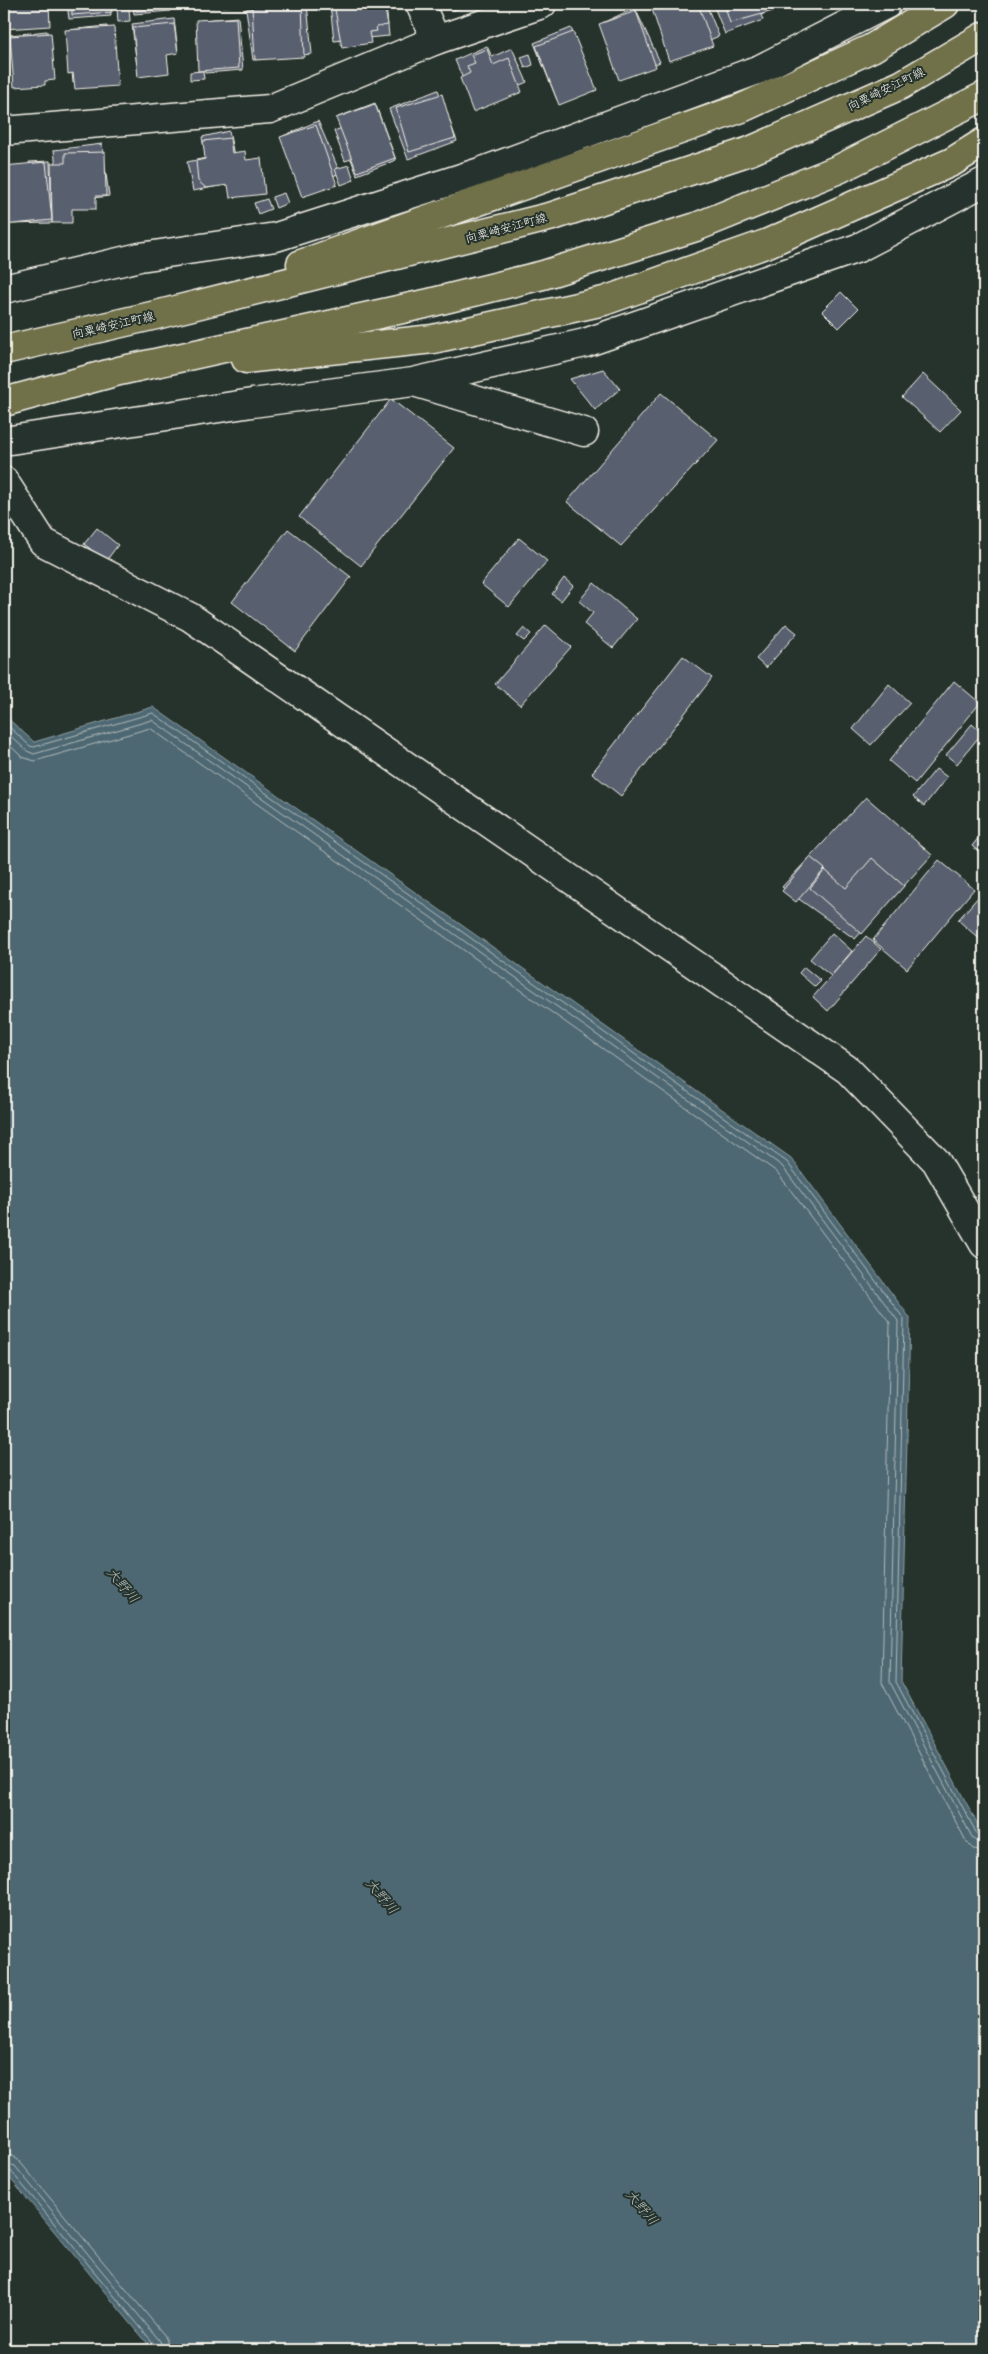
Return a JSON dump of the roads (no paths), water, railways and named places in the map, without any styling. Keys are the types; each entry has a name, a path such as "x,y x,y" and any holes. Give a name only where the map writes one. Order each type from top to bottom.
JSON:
{"main road":[{"path":"156,316 742,108 872,48 945,4"},
{"name":"向粟崎安江町線","path":"4,350 156,316 553,216 750,151 900,85 984,36"},
{"path":"4,402 119,371 425,304 543,275 696,227 839,170 984,96"},
{"path":"119,371 433,339 604,301 768,243 952,162 984,142"}],"street":[{"path":"420,4 436,40"},
{"path":"4,131 270,109 436,40 542,4"},
{"path":"4,289 140,257 276,237 483,171 760,69 887,4"},
{"path":"4,441 252,403 413,382 585,343 858,248 984,182"},
{"path":"413,382 584,432"},
{"path":"4,481 43,542 190,617 848,1070 936,1162 984,1244"}],"water":[{"name":"大野川","path":"153,707 791,1158 910,1318 901,1681 984,1836 984,2350 153,2350 4,2171 4,715 34,742"}]}
